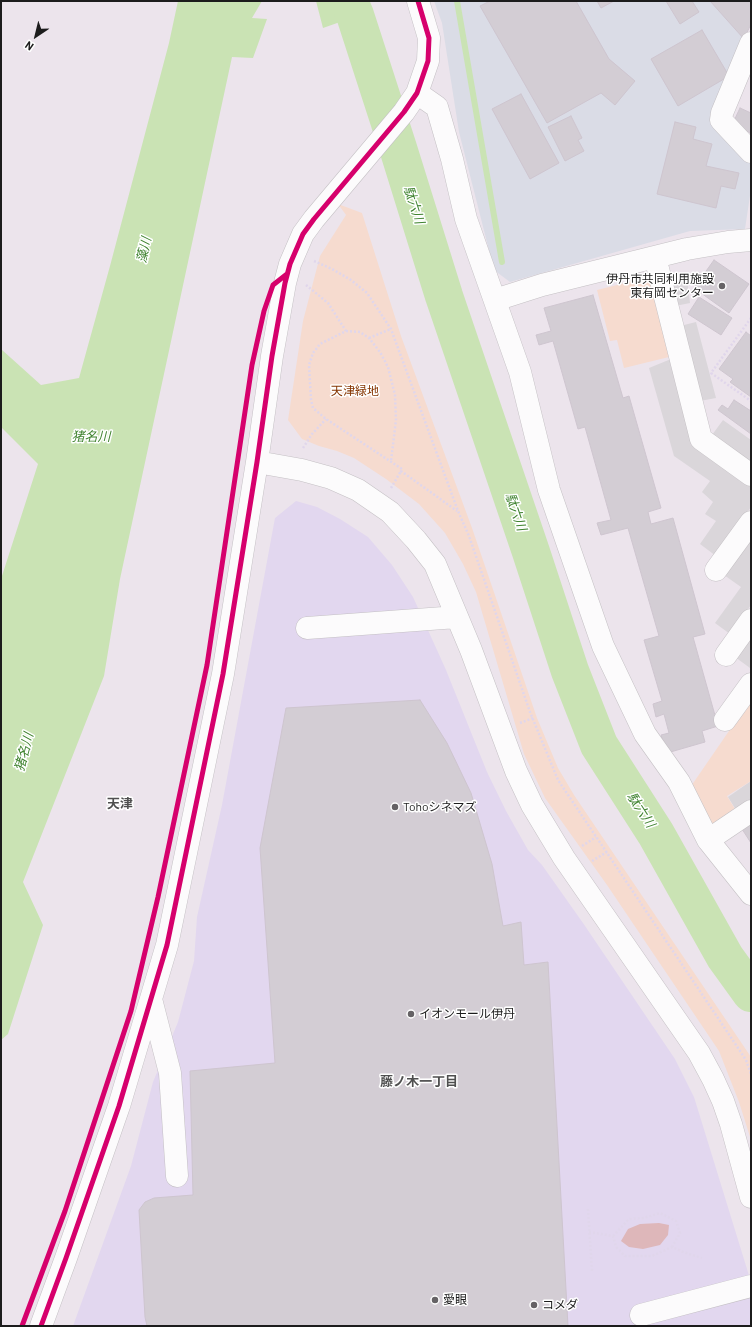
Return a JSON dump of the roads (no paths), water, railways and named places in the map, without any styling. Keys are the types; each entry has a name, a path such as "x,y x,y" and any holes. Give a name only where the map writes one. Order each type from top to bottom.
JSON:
{"street":[{"path":"41,1326 120,1106 167,944 221,681 257,462 272,356 285,283 290,264 303,234 314,219 404,112 417,93 428,61 429,38 418,1"},
{"path":"751,43 722,113 721,120 751,152"},
{"path":"417,93 438,107 466,219 520,372 549,490 603,646 645,734 679,782 708,840 751,894"},
{"path":"495,300 542,285 655,257 694,248 728,242 751,240"},
{"path":"655,257 701,439 751,475"},
{"path":"257,462 302,470 331,478 358,490 390,512 416,540 435,564 471,650 516,771 532,805 564,858 698,1053 713,1079 731,1124 751,1197"},
{"path":"716,570 751,522"},
{"path":"307,628 457,618"},
{"path":"726,656 751,620"},
{"path":"725,720 751,684"},
{"path":"708,840 751,811"},
{"path":"151,998 170,1072 177,1176"},
{"path":"641,1315 751,1286"}],"water":[{"name":"猪名川","path":"178,1 262,1 252,18 267,19 253,58 232,57 120,579 104,676 23,882 43,925 8,1034 1,1040 1,579 38,464 1,427 1,349 41,385 79,378 169,43"},
{"path":"316,1 355,1 360,15 323,28"}],"waterway":[{"name":"駄六川","path":"349,1 355,15 398,148 444,296 570,671 599,745 656,834 725,957 751,993"},
{"path":"457,1 502,262"}],"place":[{"name":"伊丹市共同利用施設 東有岡センター","path":"722,286"},
{"name":"Tohoシネマズ","path":"395,807"},
{"name":"イオンモール伊丹","path":"411,1014"},
{"name":"愛眼","path":"435,1300"},
{"name":"コメダ","path":"534,1305"}],"district":[{"name":"天津","path":"120,804"},
{"name":"藤ノ木一丁目","path":"419,1082"}],"water label":[{"name":"藻川","path":"144,250"}],"park label":[{"name":"天津緑地","path":"355,391"}]}
